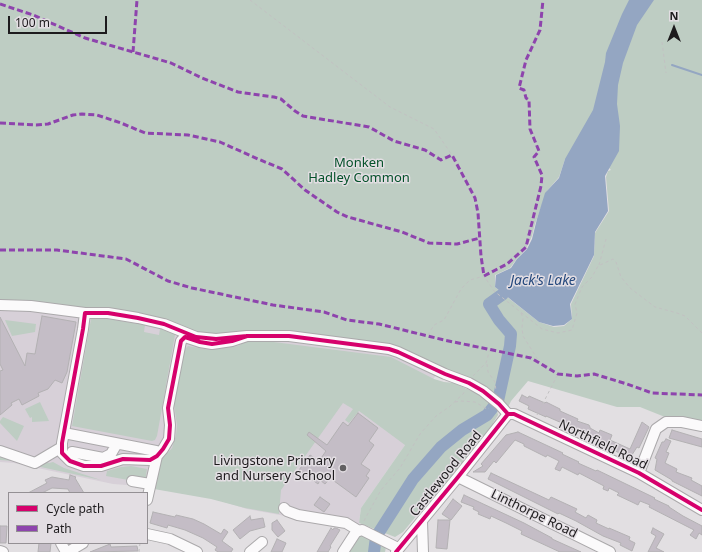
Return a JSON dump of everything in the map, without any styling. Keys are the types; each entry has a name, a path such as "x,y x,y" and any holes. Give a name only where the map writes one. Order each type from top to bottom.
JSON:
{"street":[{"path":"0,305 31,306 138,318 164,324 196,337 216,338 289,336 389,349 483,391 511,414"},
{"path":"85,313 84,328 62,447 62,453 70,461 84,466 101,466 123,459 150,460 157,456 163,449 169,439 170,425 168,408 181,341 185,337 212,344 232,341 247,336"},
{"name":"Northfield Road","path":"511,414 533,422 639,473 702,510"},
{"name":"Castlewood Road","path":"397,550 511,414"},
{"path":"639,473 656,429 666,422 682,422 702,426"},
{"path":"64,434 156,451 157,456 148,495"},
{"path":"85,437 77,453 103,458 111,454 116,443"},
{"path":"0,451 35,463 62,447"},
{"name":"Linthorpe Road","path":"458,477 610,552"},
{"path":"132,481 150,484"},
{"path":"284,508 287,511 298,515 346,523 383,541 397,550"},
{"path":"422,521 423,552"},
{"path":"343,552 356,532 363,531"},
{"path":"148,534 170,539 197,552"},
{"path":"250,552 262,542"},
{"path":"67,552 81,544"}],"path":[{"path":"250,0 390,107 434,129 452,155"},
{"path":"662,42 666,73"},
{"path":"428,335 434,325 444,320 461,289 470,280 484,276 494,291 501,298 542,329 558,333 572,330 577,313 575,304 582,287 592,277 598,266 606,239"},
{"path":"598,266 613,259 616,262 621,277 630,288 655,307 684,316 702,333"},
{"path":"520,311 523,318 523,336 540,363"},
{"path":"363,531 366,517 381,490 400,468 420,434 436,416 449,407 464,393 467,383 486,363 490,349"},
{"path":"533,422 558,374"}],"shaded area":[{"path":"0,303 32,304 214,336 394,347 440,369 415,407 405,445 361,508 359,523 362,530 247,509 211,498 140,486 113,484 14,463 0,462"}],"green space":[{"name":"Monken Hadley Common","path":"0,0 702,0 702,423 665,417 640,407 617,407 528,381 511,401 506,412 499,405 394,347 205,336 134,314 94,308 79,310 0,303","holes":["565,159 601,159 611,170 608,171 606,177 609,211 595,233 594,256 571,304 572,319 564,326 554,327 539,322 495,287 495,275 510,268 526,249 532,236 547,191 559,177"]},
{"path":"96,317 145,325 144,332 159,335 160,329 174,333 175,335 157,436 155,440 152,441 72,426 91,319"},
{"path":"5,320 36,324 35,332 12,336"},
{"path":"266,341 391,357 434,379 454,383 480,395 497,410 498,415 493,423 495,425 425,509 423,508 403,532 395,537 359,523 361,508 405,445 359,411 349,423 345,420 353,409 343,403 281,490 279,514 245,508 211,499 154,489 158,464 172,448 176,435 177,425 174,405 185,349 188,346 210,350 238,346 245,342"},
{"path":"40,402 49,421 32,422 32,417 30,418 25,409"},
{"path":"3,417 24,426 17,441 0,423"},
{"path":"0,454 45,461 49,463 53,462 64,468 101,480 13,461 0,460"},
{"path":"131,466 147,469 145,483 106,476 107,471"},
{"path":"360,536 366,536 386,547 385,552 347,552 354,539"}],"water":[{"name":"Jack's Lake","path":"629,0 654,0 637,25 623,63 618,85 617,104 620,126 619,151 605,176 608,211 595,232 594,255 570,304 572,319 564,325 553,326 539,322 495,287 496,275 511,268 517,259 527,249 532,239 545,193 559,178 565,159 593,110 606,53"}],"building":[{"path":"42,316 76,322 67,372 62,383 55,380 48,389 38,393 39,396 22,405 19,399 11,403 12,405 0,415 0,371 3,370 0,364 0,317 25,366 27,353 35,354"},
{"path":"522,395 528,398 529,396 545,403 546,402 560,409 560,411 578,419 577,421 589,425 590,428 599,433 600,430 612,435 610,440 630,449 642,422 649,427 639,448 637,447 630,458 584,436 571,429 571,427 528,409 529,406 519,401"},
{"path":"358,413 378,428 369,441 374,445 361,464 370,470 366,476 369,478 356,497 330,478 325,484 320,480 318,484 299,470 310,455 319,461 326,451 307,435 309,432 327,445 343,422 348,426"},
{"path":"672,430 702,439 702,447 669,438"},
{"path":"518,432 563,453 562,454 579,462 578,463 596,471 597,470 655,498 654,499 669,506 683,516 702,526 702,535 699,533 696,539 690,535 694,530 649,507 650,505 640,501 638,505 617,495 619,493 609,488 608,491 603,489 604,486 579,473 578,475 562,467 560,471 555,469 559,461 547,455 546,457 515,440 496,463 494,461 485,472 473,472 483,466 481,464 506,435"},
{"path":"666,439 671,441 666,452 669,453 665,463 677,469 676,472 692,478 691,480 702,486 702,496 672,481 655,470 657,459 655,458 662,442"},
{"path":"491,473 549,500 551,497 577,509 575,512 586,518 588,515 597,520 596,523 630,537 629,540 635,543 632,551 620,545 621,543 603,536 576,521 559,513 558,514 488,479"},
{"path":"70,475 76,477 75,478 83,492 70,492 68,489 52,488 44,492 30,492 47,483 45,480 52,477 69,480"},
{"path":"464,495 581,552 560,552 521,534 522,531 491,516 490,519 478,514 479,512 473,509 474,507 461,502"},
{"path":"320,497 330,504 324,512 314,505"},
{"path":"453,499 462,506 451,520 442,514"},
{"path":"153,512 193,519 221,534 224,529 228,532 222,541 233,549 231,552 218,552 215,550 217,547 203,538 185,530 168,525 167,528 150,523"},
{"path":"250,516 251,520 263,518 265,527 250,531 240,539 233,530"},
{"path":"277,520 285,531 278,537 272,530 272,523"},
{"path":"438,520 450,520 447,549 436,548"},
{"path":"0,526 7,526 6,543 0,543"},
{"path":"331,528 333,530 336,528 340,530 330,546 331,547 328,552 317,552"},
{"path":"653,528 664,534 656,548 664,552 648,552 656,536 651,533"},
{"path":"277,539 286,543 282,552 271,552"},
{"path":"39,544 51,544 50,552 38,552"},
{"path":"110,544 111,547 137,546 138,551 90,552"}],"waterway":[{"path":"672,65 702,75"},
{"path":"374,552 376,537 413,479 441,447 462,430 487,415 498,401 510,346 511,334 499,320 489,304 503,294"}],"marked path":[{"path":"133,52 137,0"},
{"path":"0,4 33,15 85,38 171,63 202,78 238,92 281,99 303,116 369,127 394,141 425,150 441,160 452,155 475,198 478,213 484,276 507,264 526,247 541,186 542,175 534,157 539,151 530,129 529,100 526,98 524,90 519,88 526,60 540,30 543,0"},
{"path":"0,123 36,125 48,124 73,115 97,115 145,133 188,135 220,142 282,169 305,190 337,212 348,217 402,232 429,243 457,244 480,238"},
{"path":"0,250 57,250 126,259 168,281 192,288 273,305 324,312 347,320 379,324 444,340 531,358 558,374 577,376 594,374 652,393 702,395"}],"cycle path":[{"path":"247,336 216,339 196,337 164,324 138,318 108,313 85,313 62,443 62,453 70,461 84,466 101,466 123,459 150,460 157,456 169,439 170,425 168,408 181,341 185,337 212,344 232,341 247,336 289,336 389,349 469,383 483,391 499,404 508,414"},
{"path":"396,552 508,414 514,414 639,473 702,510"}],"place":[{"name":"Livingstone Primary and Nursery School","path":"343,468"}]}
